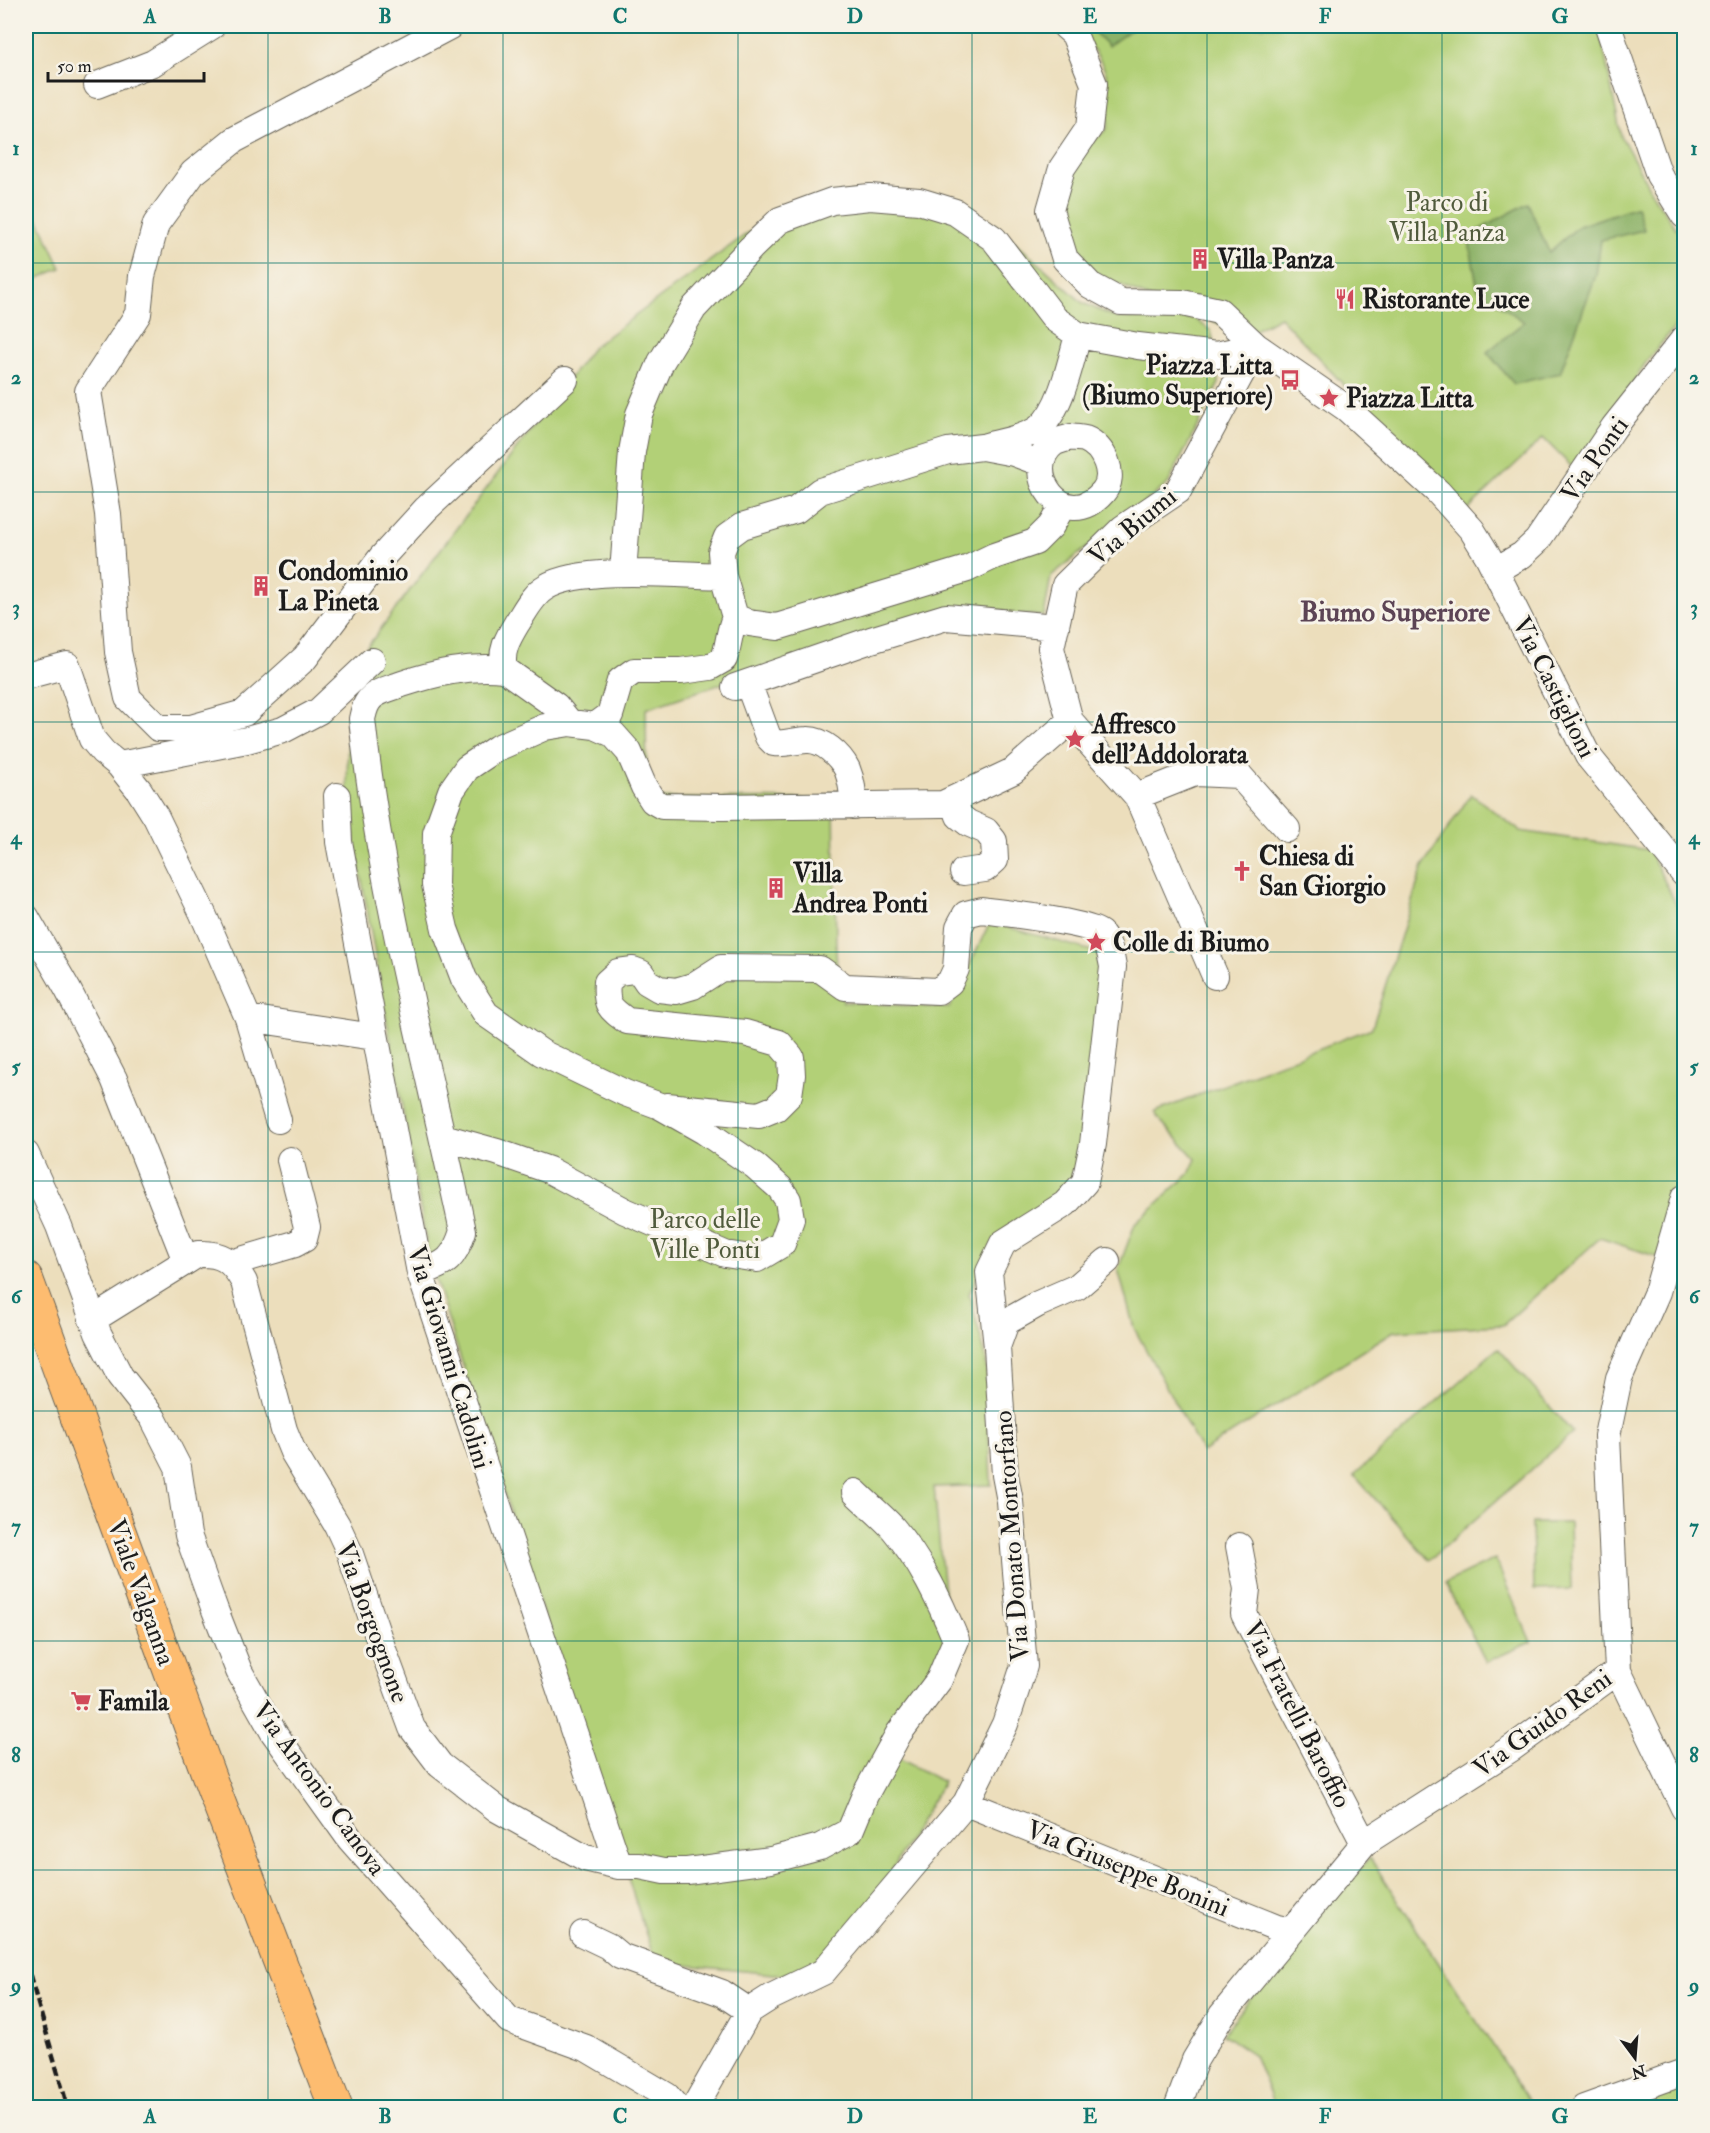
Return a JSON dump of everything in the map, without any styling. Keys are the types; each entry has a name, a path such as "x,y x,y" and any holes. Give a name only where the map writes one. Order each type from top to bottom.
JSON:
{"main road":[{"name":"Viale Valganna","path":"26,1278 211,1782 336,2108"}],"street":[{"path":"97,85 153,63 212,26"},
{"path":"450,26 234,140 193,172 156,224 142,276 138,314 88,391 108,514 118,652 128,698 158,728 191,728 244,713 305,658 381,558 426,509 564,380"},
{"path":"1065,26 1074,34 1094,84 1089,129 1062,168 1050,210 1065,259 1090,285 1121,302 1182,303 1219,312 1256,346"},
{"path":"1608,26 1659,175 1684,215"},
{"path":"623,573 632,452 639,414 662,362 694,308 780,220 832,201 870,197 919,201 955,212 994,239 1055,319 1078,335 1138,346 1218,355 1256,346"},
{"path":"595,726 610,715 620,681 634,671 710,667 724,659 735,617 723,576 721,552 727,537 742,526 796,510 820,490 948,451 982,447 1014,439 1039,428 1058,403 1078,335"},
{"name":"Via Ponti","path":"1496,570 1522,555 1537,541 1614,427 1684,339"},
{"name":"Via Castiglioni","path":"1256,346 1346,408 1438,492 1472,530 1496,570 1588,756 1684,874"},
{"name":"Via Biumi","path":"1215,976 1137,796 1071,721 1051,648 1065,585 1123,528 1178,491 1256,346"},
{"path":"1071,437 1085,439 1097,446 1106,459 1109,474 1108,487 1097,499 1080,506 1063,506 1052,499 1042,476 1041,464 1045,451 1056,441 1071,437"},
{"path":"982,447 1014,453 1041,464"},
{"path":"735,617 749,623 777,627 967,569 993,556 1035,542 1051,526 1063,506"},
{"path":"504,669 501,657 507,640 529,605 544,588 568,577 623,573 723,576"},
{"path":"854,806 852,785 846,767 827,746 809,740 774,743 768,737 742,685 871,640 946,617 1056,627"},
{"path":"119,765 247,740 283,730 319,711 372,661"},
{"path":"26,676 67,665 92,739 119,765 139,790 156,817 203,914 248,1018 278,1120"},
{"path":"420,1273 442,1265 457,1250 463,1231 392,906 362,719 365,706 383,691 433,675 465,668 488,667 504,669 556,706 570,723"},
{"path":"443,1137 549,1170 625,1211 725,1254 757,1259 782,1244 791,1219 788,1200 780,1188 755,1166 704,1131 660,1106 625,1093 543,1053 486,1014 464,979 445,929 435,885 436,833 451,791 467,768 497,748 545,727 570,723 595,726 613,734 629,752 652,801 662,806 943,804 1012,771 1071,721"},
{"path":"1137,796 1195,773 1239,775 1287,829"},
{"name":"Via Giovanni Cadolini","path":"337,796 339,843 420,1273 629,1866"},
{"path":"961,796 960,816 968,823 986,831 994,841 995,860 985,869 963,872"},
{"path":"660,1106 759,1115 776,1108 789,1095 792,1075 791,1057 779,1043 745,1033 627,1021 613,1011 605,998 607,982 618,972 633,969 659,989 676,991 693,986 721,968 820,969 845,987 938,991 950,982 956,969 959,927 966,914 982,910 1084,926 1100,933 1109,948 1113,967 1093,1144 1085,1182 1065,1204 1003,1243 988,1272 997,1347"},
{"path":"26,917 68,990 114,1079 186,1261"},
{"path":"248,1018 374,1037"},
{"name":"Via Antonio Canova","path":"26,1154 59,1226 92,1320 120,1376 153,1418 178,1467 188,1535 239,1671 274,1733 350,1839 509,2020 586,2048 667,2096 677,2108"},
{"path":"92,1320 198,1254 215,1253 231,1263 295,1244 304,1239 307,1227 290,1160"},
{"name":"Via Guido Reni","path":"1177,2108 1195,2060 1222,2015 1364,1843 1512,1748 1618,1671 1607,1436 1619,1378 1657,1292 1684,1198"},
{"name":"Via Donato Montorfano","path":"694,2108 749,2011 771,1997 823,1972 966,1803 1005,1724 1024,1666 1010,1501 1005,1475 997,1347 1006,1322 1077,1287 1107,1261"},
{"name":"Via Borgognone","path":"231,1263 244,1282 284,1430 293,1452 337,1525 349,1551 412,1728 440,1765 497,1809 585,1858 629,1866 687,1871 771,1860 820,1847 850,1831 865,1795 899,1734 939,1680 956,1640 923,1570 891,1527 855,1492"},
{"name":"Via Fratelli Baroffio","path":"1239,1546 1247,1589 1245,1614 1364,1843"},
{"path":"1618,1671 1684,1808"},
{"name":"Via Giuseppe Bonini","path":"966,1803 1265,1923 1291,1931"},
{"path":"583,1934 608,1946 620,1956 722,1993 749,2011"},
{"path":"1584,2108 1684,2072"}],"green space":[{"name":"Parco di Villa Panza","path":"1075,26 1599,26 1621,136 1652,193 1684,240 1684,316 1649,358 1575,470 1543,438 1464,513 1280,317 1247,334 1121,285 1094,280 1076,261 1064,234 1062,168 1107,129 1109,96 1106,73 1101,62"},
{"path":"1088,26 1136,26 1108,46"},
{"path":"26,193 61,268 26,284"},
{"name":"Parco delle Ville Ponti","path":"842,193 996,225 1083,303 1117,318 1195,319 1211,331 1217,355 1219,383 1168,484 1051,576 1044,616 942,609 646,709 647,798 834,799 836,950 843,1002 949,1008 990,922 1106,955 1078,1176 994,1241 969,1294 986,1358 991,1485 934,1487 950,1654 880,1748 943,1782 841,1958 783,1975 655,1962 430,1263 347,797 348,720 368,681 352,667 593,347 771,216"},
{"path":"1528,203 1549,252 1579,226 1637,206 1644,230 1601,240 1596,275 1560,373 1514,384 1487,352 1524,322 1478,289 1468,236"},
{"path":"1471,794 1520,831 1649,850 1684,918 1684,1170 1661,1258 1600,1238 1503,1325 1394,1331 1202,1452 1134,1328 1118,1269 1135,1224 1189,1174 1196,1159 1155,1112 1372,1028 1423,866"},
{"path":"1498,1348 1573,1433 1429,1560 1354,1475"},
{"path":"1532,1523 1570,1523 1572,1589 1534,1590"},
{"path":"1495,1559 1531,1642 1486,1662 1445,1583"},
{"path":"1370,1858 1530,2103 1517,2108 1275,2107 1254,2055 1223,2034 1303,1931"},
{"path":"1684,2087 1684,2107 1628,2107"}],"railway":[{"path":"26,1962 68,2108"}],"place":[{"name":"Villa Panza","path":"1200,259"},
{"name":"Ristorante Luce","path":"1345,299"},
{"name":"Piazza Litta (Biumo Superiore)","path":"1290,380"},
{"name":"Piazza Litta","path":"1329,398"},
{"name":"Condominio La Pineta","path":"261,586"},
{"name":"Affresco dell'Addolorata","path":"1075,739"},
{"name":"Chiesa di San Giorgio","path":"1242,871"},
{"name":"Villa Andrea Ponti","path":"776,888"},
{"name":"Colle di Biumo","path":"1096,942"},
{"name":"Famila","path":"81,1701"}],"district":[{"name":"Biumo Superiore","path":"1395,611"}]}
